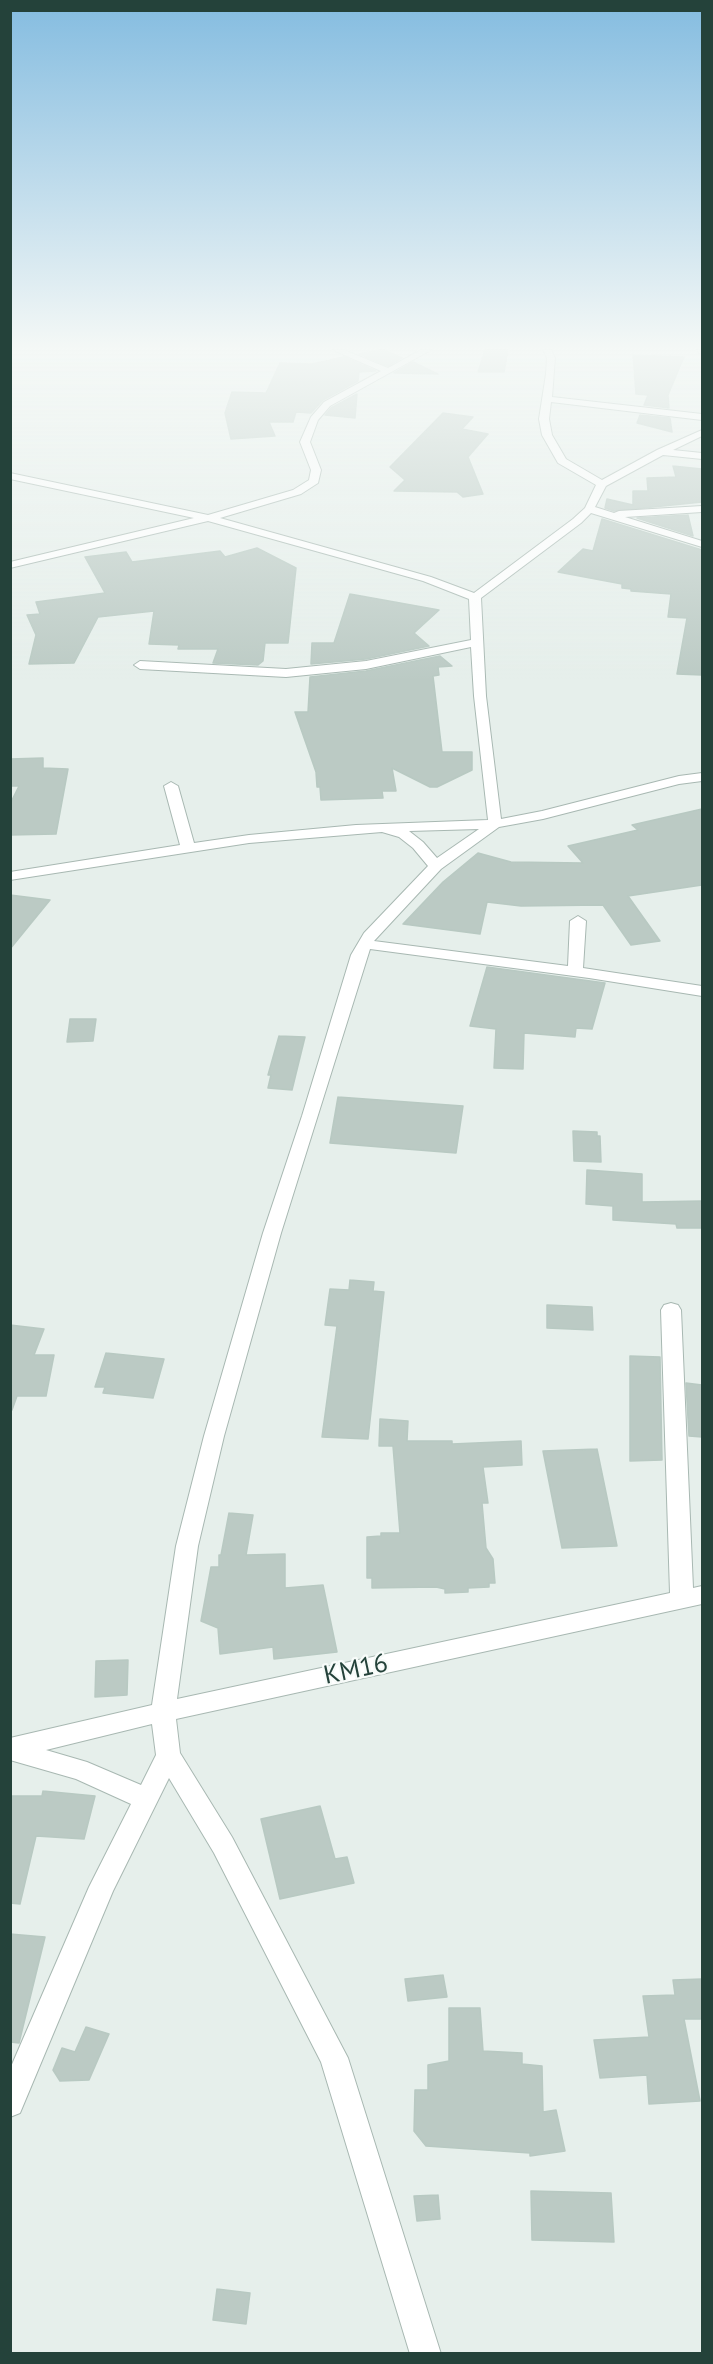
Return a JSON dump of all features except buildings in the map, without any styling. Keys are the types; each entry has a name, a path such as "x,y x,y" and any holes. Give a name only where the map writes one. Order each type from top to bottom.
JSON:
{"street":[{"path":"10,565 208,518 297,492 314,481 316,470 312,460"},
{"path":"562,460 602,484"},
{"path":"475,597 577,521 589,510 602,484 645,460"},
{"path":"10,476 208,518 428,579 475,597"},
{"path":"609,514 702,509"},
{"path":"589,510 609,514 702,544"},
{"path":"475,597 480,696 495,825"},
{"path":"140,666 275,672 318,671 366,665 477,642"},
{"path":"10,876 249,839 356,829 495,825 679,780 702,777"},
{"path":"171,786 188,849"},
{"path":"426,2354 334,2058 223,1845 168,1755 164,1712 187,1546 214,1436 272,1233 311,1116 359,955 365,944 399,903 436,866 495,825"},
{"path":"383,828 404,834 418,845 436,866"},
{"path":"575,971 578,921"},
{"path":"365,944 575,971 702,991"},
{"path":"671,1310 692,1597"},
{"name":"KM16","path":"10,1749 164,1712 692,1597"},
{"path":"10,1749 78,1769 110,1781 145,1799"},
{"path":"10,2103 102,1887 168,1755"}]}
